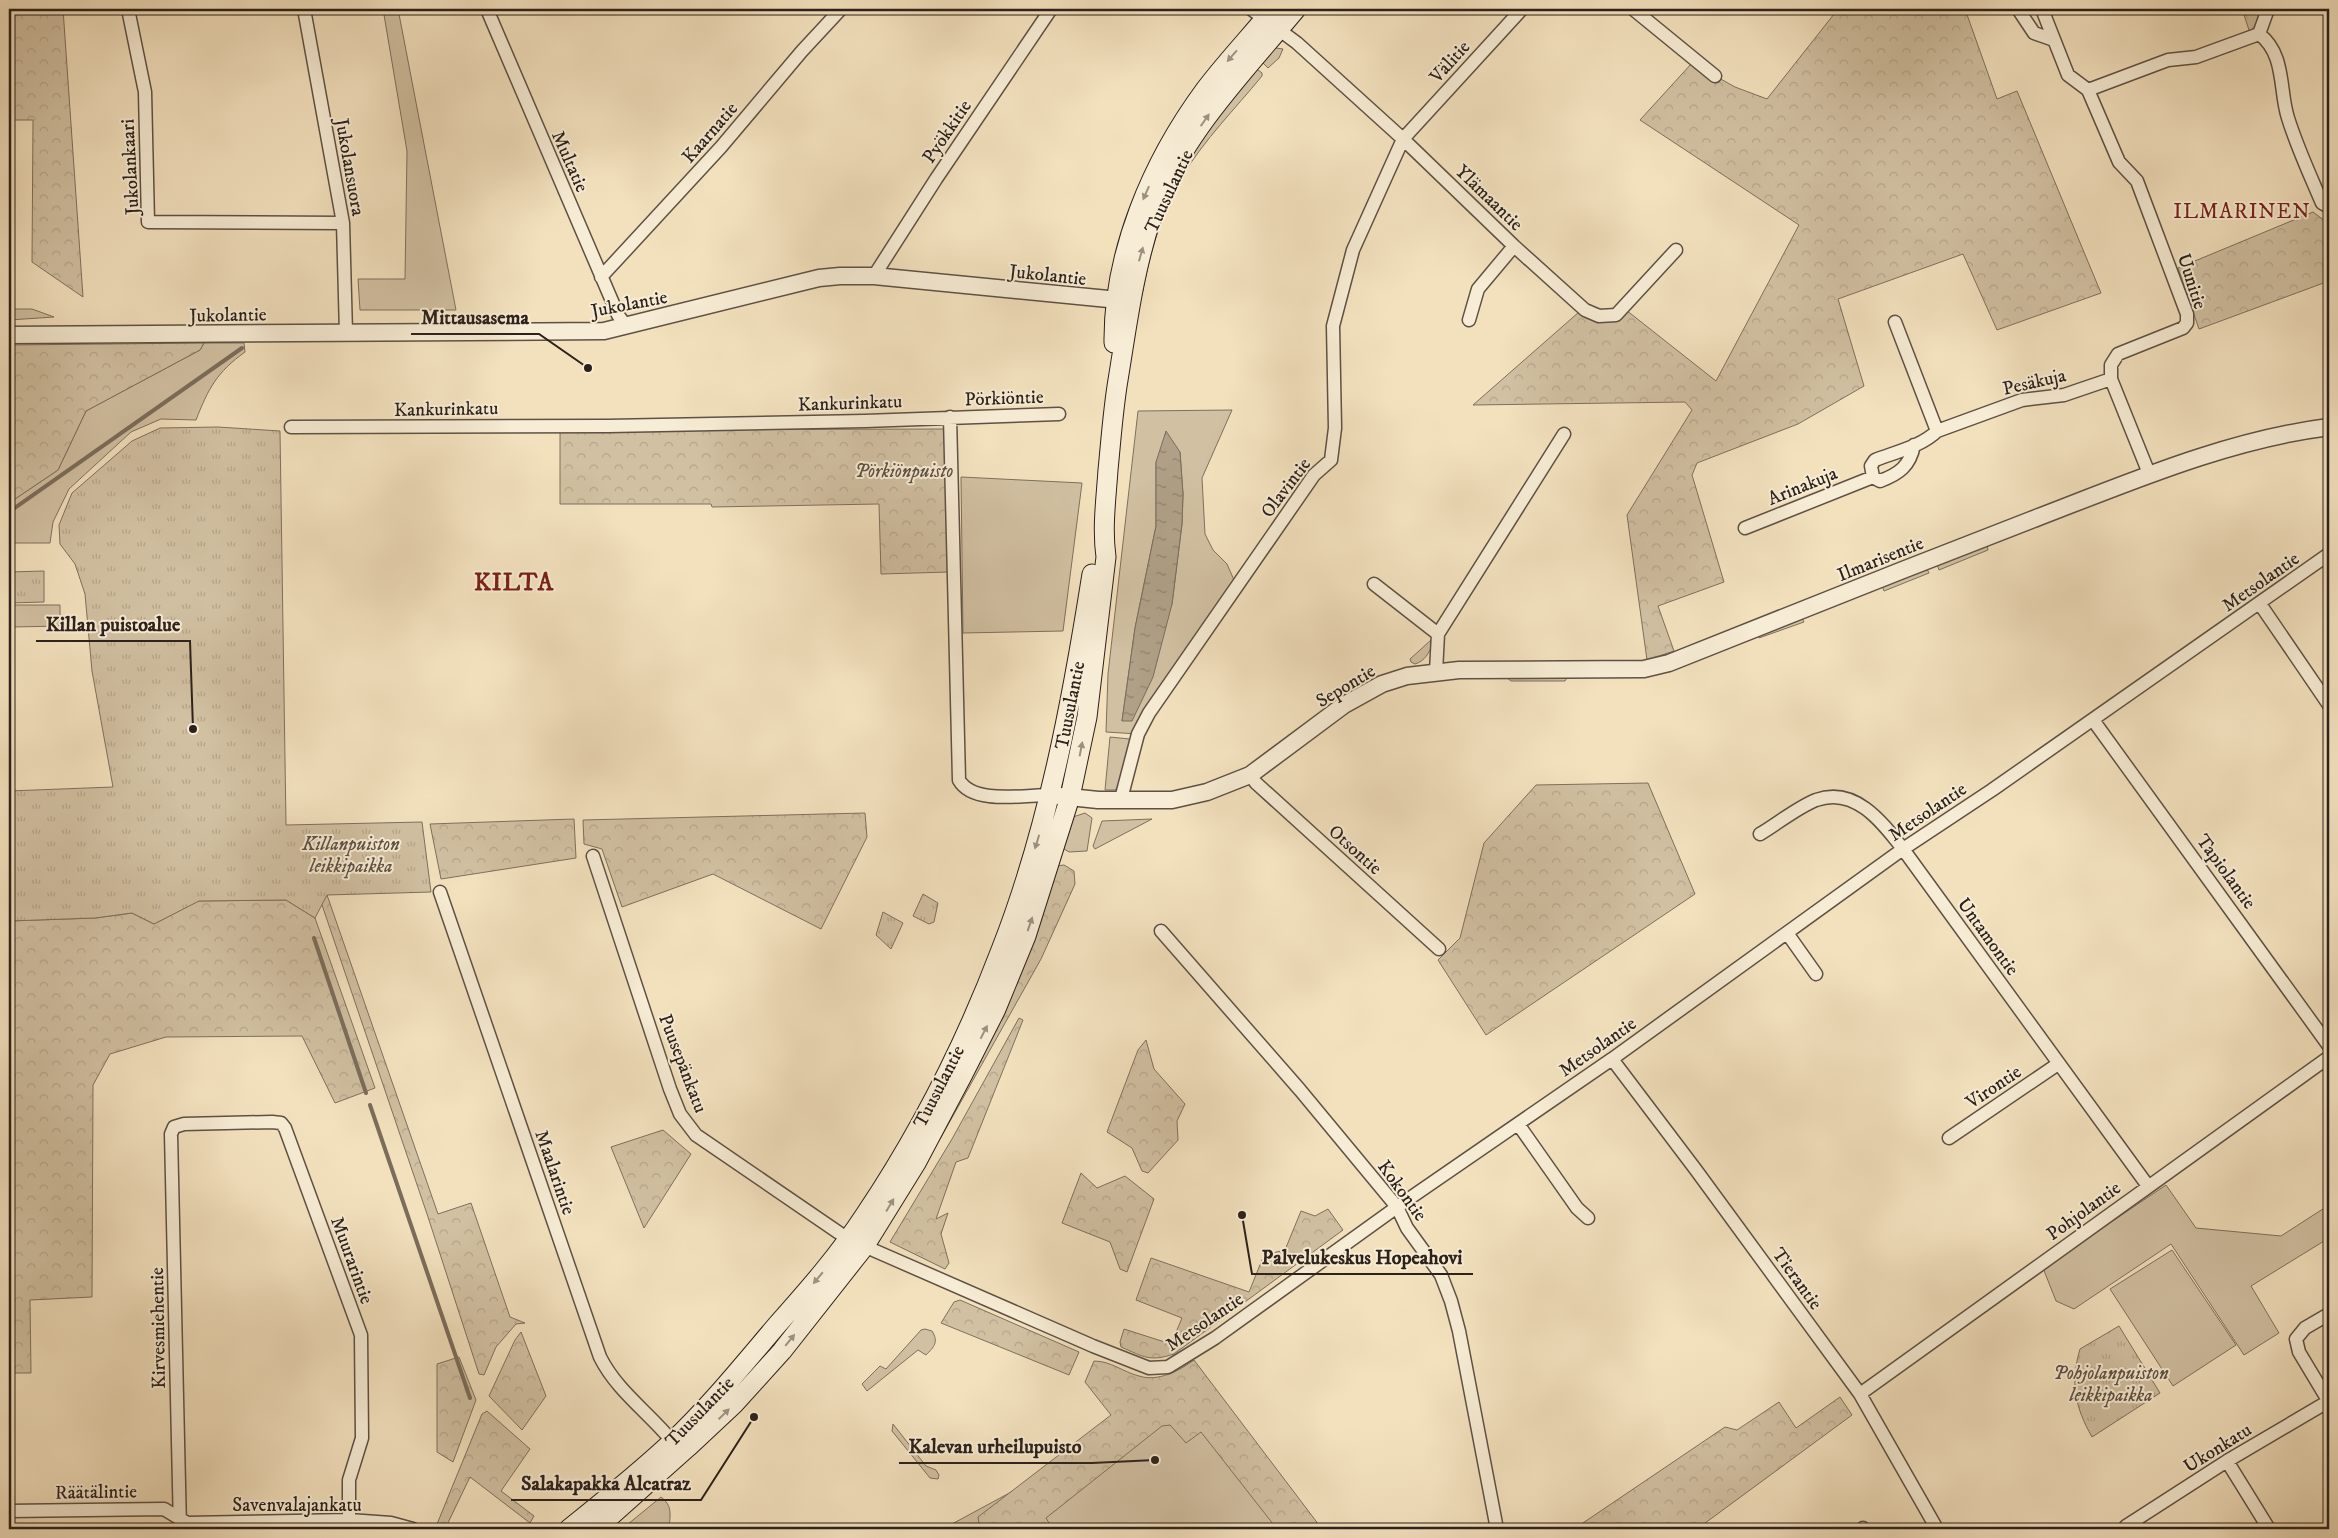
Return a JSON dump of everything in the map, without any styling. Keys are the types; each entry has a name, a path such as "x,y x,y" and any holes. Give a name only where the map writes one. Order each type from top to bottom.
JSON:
{"main road":[{"name":"Tuusulantie","path":"596,1529 735,1403 782,1351 856,1243 916,1163 996,1009 1026,936 1070,797 1087,717 1106,557 1103,531 1114,407 1114,335 1124,301 1140,209 1165,154 1204,92 1267,17 1296,9"},
{"name":"Tuusulantie","path":"569,1529 627,1482 672,1442 743,1365 821,1275 856,1243 866,1215 952,1063 982,998 1013,916 1050,795 1084,631 1095,556 1103,531"}],"street":[{"name":"Jukolankaari","path":"128,9 144,92 148,222 343,223"},
{"name":"Jukolansuora","path":"304,9 343,223 346,333"},
{"name":"Multatie","path":"490,9 489,14 601,277 618,315 626,326"},
{"name":"Kaarnatie","path":"601,277 721,147 802,51 841,9"},
{"name":"Pyökkitie","path":"874,276 936,179 1051,9"},
{"name":"Välitie","path":"1403,139 1522,9"},
{"path":"1633,9 1715,76"},
{"path":"2018,9 2034,33 2054,40"},
{"path":"2042,9 2068,75 2088,90 2168,60 2196,57 2259,34"},
{"path":"2259,34 2268,9"},
{"name":"Ylämaantie","path":"1267,17 1403,139 1514,246 1585,310 1599,316 1616,314 1676,250"},
{"path":"2259,34 2268,40 2283,77 2287,115 2301,155 2322,203 2329,208"},
{"name":"Uunitie","path":"2088,90 2119,162 2137,181 2187,314 2187,323 2183,328 2118,354 2111,365 2111,380"},
{"name":"Olavintie","path":"1121,799 1138,734 1149,713 1314,475 1330,460 1334,428 1333,326 1353,250 1403,139"},
{"path":"1468,320 1478,289 1514,246"},
{"name":"Jukolantie","path":"9,335 604,331 820,278 840,276 874,276 1124,301"},
{"path":"1895,322 1937,431"},
{"path":"2111,380 2150,476"},
{"name":"Pesäkuja","path":"1873,477 1872,466 1875,460 1929,440 1937,431 2022,400 2064,395 2111,380"},
{"name":"Pörkiöntie","path":"950,417 1059,414"},
{"path":"950,417 959,780 968,790 986,796 1050,795"},
{"name":"Kankurinkatu","path":"291,427 618,426 865,421 950,417"},
{"name":"Ilmarisentie","path":"1436,672 1644,669 1670,663 1948,552 2230,447 2297,431 2329,427"},
{"path":"1436,672 1438,634 1564,434"},
{"path":"1873,477 1880,481 1898,474 1912,455 1914,445"},
{"name":"Arinakuja","path":"1745,528 1873,477"},
{"name":"Metsolantie","path":"856,1243 1093,1346 1149,1368 1168,1367 1194,1352 1397,1207 1612,1060 1903,849 2093,720 2329,554"},
{"path":"1374,584 1438,634"},
{"path":"2260,604 2329,705"},
{"name":"Sepontie","path":"1050,795 1098,800 1172,800 1207,792 1250,775 1344,705 1382,684 1407,676 1436,672"},
{"name":"Tapiolantie","path":"2093,720 2329,1046"},
{"name":"Otsontie","path":"1250,775 1256,783 1439,949"},
{"name":"Untamontie","path":"1760,834 1817,800 1840,796 1862,804 1887,829 1903,849 2148,1186"},
{"name":"Puusepänkatu","path":"593,856 670,1089 684,1121 704,1142 856,1243"},
{"name":"Maalarintie","path":"440,892 600,1357 608,1375 672,1442"},
{"name":"Kokontie","path":"1161,931 1300,1090 1397,1207 1407,1228 1441,1274 1459,1331 1498,1529"},
{"path":"1787,933 1816,974"},
{"name":"Pohjolantie","path":"1860,1394 2329,1057"},
{"name":"Tierantie","path":"1612,1060 1696,1170 1860,1394 1937,1529"},
{"name":"Virontie","path":"1950,1138 2058,1064"},
{"name":"Muurarintie","path":"174,1127 184,1124 272,1122 281,1123 285,1128 362,1335 362,1438 349,1480 349,1520"},
{"path":"1518,1124 1577,1208 1588,1218"},
{"name":"Kirvesmiehentie","path":"174,1127 171,1134 180,1524"},
{"path":"2329,1314 2305,1328 2296,1339 2299,1352 2329,1401"},
{"name":"Ukonkatu","path":"2127,1528 2227,1461 2329,1401"},
{"path":"2227,1461 2269,1529"},
{"name":"Räätälintie","path":"9,1511 164,1509 180,1524"},
{"name":"Savenvalajankatu","path":"180,1524 349,1520 391,1523 413,1529"}],"green space":[{"path":"9,9 63,9 83,297 32,262 33,120 9,120"},
{"path":"383,9 398,9 456,310 360,310 358,279 405,279 407,151"},
{"path":"1838,9 1965,9 1997,99 2017,91 2101,293 1997,330 1963,254 1838,299 1864,386 1798,424 1697,463 1692,475 1724,582 1658,606 1674,651 1647,660 1627,515 1692,410 1685,402 1473,405 1579,312 1596,322 1618,320 1626,310 1716,381 1799,225 1640,120 1692,63 1735,87 1767,99"},
{"path":"2242,9 2264,9 2256,31 2250,33"},
{"path":"1276,48 1283,49 1279,58 1268,68 1260,60"},
{"path":"1253,66 1262,73 1262,76 1201,149 1175,189 1157,233 1142,295 1147,255 1157,224 1179,174 1197,141"},
{"path":"2313,212 2329,224 2329,281 2199,329 2178,268"},
{"path":"32,309 54,317 9,320 9,310"},
{"path":"204,343 244,343 245,352 235,359 214,382 196,420 161,419 131,432 69,489 53,522 50,543 9,543 9,503 58,470 86,411 200,350"},
{"path":"204,343 200,350 86,411 58,470 9,503 9,345"},
{"path":"1232,410 1202,478 1205,534 1213,550 1227,564 1234,580 1138,734 1106,732 1108,674 1138,411","holes":["1180,452 1183,494 1182,524 1172,604 1122,721 1135,628 1156,526 1156,462"]},
{"name":"Killanpuiston leikkipaikka","path":"218,427 280,431 286,825 422,822 431,892 327,895 315,918 286,900 199,901 154,924 132,913 95,918 9,921 9,791 113,787 92,671 85,594 75,564 60,544 59,525 72,493 132,441 160,428"},
{"name":"Pörkiönpuisto","path":"946,429 949,572 881,574 879,504 712,507 711,504 560,504 560,430"},
{"path":"961,477 1082,483 1063,631 963,633"},
{"path":"1987,545 1988,550 1939,570 1937,564"},
{"path":"1927,569 1929,573 1884,591 1882,586"},
{"path":"44,571 44,602 9,603 9,572"},
{"path":"11,605 60,605 60,626 12,627"},
{"path":"1802,618 1804,622 1759,638 1758,633"},
{"path":"1431,640 1433,643 1424,659 1415,664 1411,662 1410,659"},
{"path":"1556,676 1567,678 1565,681 1511,681 1506,677"},
{"path":"1110,737 1130,739 1129,753 1127,766 1120,785 1115,790 1105,790"},
{"path":"1648,783 1695,894 1486,1035 1438,960 1460,938 1484,843 1536,785"},
{"path":"865,813 867,837 821,929 713,874 622,907 602,849 584,844 583,820"},
{"path":"1085,813 1092,818 1087,851 1069,852 1059,846 1073,817"},
{"path":"574,819 576,858 441,879 430,824"},
{"path":"1152,819 1095,849 1093,846 1102,821"},
{"path":"1064,865 1074,871 1075,884 1041,959 940,1139 937,1139 1056,866"},
{"path":"923,894 938,903 934,922 929,924 913,916"},
{"path":"327,895 438,1214 471,1203 510,1317 525,1323 516,1324 496,1347 484,1375 479,1374 321,902"},
{"path":"286,900 315,918 375,1088 335,1103 302,1036 166,1037 110,1054 93,1085 92,1297 30,1300 31,1373 9,1373 9,921 95,918 132,913 154,924 198,901"},
{"path":"883,912 903,923 891,949 876,935"},
{"path":"1019,1018 1023,1020 968,1158 956,1162 936,1219 948,1213 941,1234 949,1263 945,1269 890,1242 952,1139"},
{"path":"1146,1040 1154,1069 1185,1104 1177,1121 1178,1140 1148,1173 1142,1171 1132,1148 1107,1132 1138,1050"},
{"path":"663,1130 691,1154 644,1228 611,1147"},
{"path":"1081,1173 1097,1188 1125,1176 1154,1199 1127,1272 1120,1269 1110,1242 1062,1223"},
{"path":"2166,1185 2196,1228 2281,1236 2329,1205 2329,1238 2251,1286 2279,1333 2244,1355 2171,1244 2074,1309 2056,1301 2043,1268"},
{"path":"1328,1209 1343,1230 1174,1354 1153,1358 1121,1347 1120,1342 1124,1329 1171,1344 1182,1318 1136,1300 1151,1258 1249,1292 1264,1255 1285,1250 1301,1211 1315,1216"},
{"path":"2172,1250 2236,1345 2173,1386 2110,1289"},
{"path":"960,1300 1079,1352 1069,1375 941,1323 954,1302"},
{"name":"Pohjolanpuiston leikkipaikka","path":"2119,1326 2160,1393 2092,1437 2078,1405 2076,1395 2075,1373 2077,1361 2080,1349"},
{"path":"921,1330 932,1331 935,1338 935,1344 929,1352 926,1355 918,1350 867,1391 862,1384 880,1366 886,1369"},
{"path":"521,1332 546,1396 522,1430 489,1396 515,1340"},
{"path":"459,1357 476,1400 453,1462 437,1452 437,1364"},
{"path":"1194,1360 1322,1529 1277,1529 1201,1432 1186,1443 1170,1425 1162,1426 1046,1518 1051,1529 980,1529 978,1517 1111,1415 1085,1382 1094,1361 1106,1363 1139,1376 1154,1378 1182,1368"},
{"path":"1187,1397 1297,1529 951,1529 952,1524"},
{"path":"1840,1397 1852,1415 1697,1529 1574,1529 1725,1427 1737,1430 1779,1402 1796,1428"},
{"path":"487,1411 530,1449 501,1491 534,1516 530,1523 470,1477 445,1529 435,1529 482,1414"},
{"path":"893,1424 926,1466 936,1470 939,1475 938,1479 930,1478 892,1431"},
{"path":"661,1497 669,1507 669,1529 622,1529"}],"water":[{"path":"1166,431 1180,452 1183,494 1182,524 1172,604 1153,677 1132,721 1122,721 1135,628 1156,526 1156,462"}],"waterway":[{"path":"9,512 242,348"},
{"path":"314,938 366,1093"},
{"path":"370,1105 470,1398"}],"place":[{"name":"Mittausasema","path":"588,368"},
{"name":"Killan puistoalue","path":"193,729"},
{"name":"Palvelukeskus Hopeahovi","path":"1242,1215"},
{"name":"Salakapakka Alcatraz","path":"754,1417"},
{"name":"Kalevan urheilupuisto","path":"1155,1460"}],"district":[{"name":"ILMARINEN","path":"2242,211"},
{"name":"KILTA","path":"514,582"}]}
